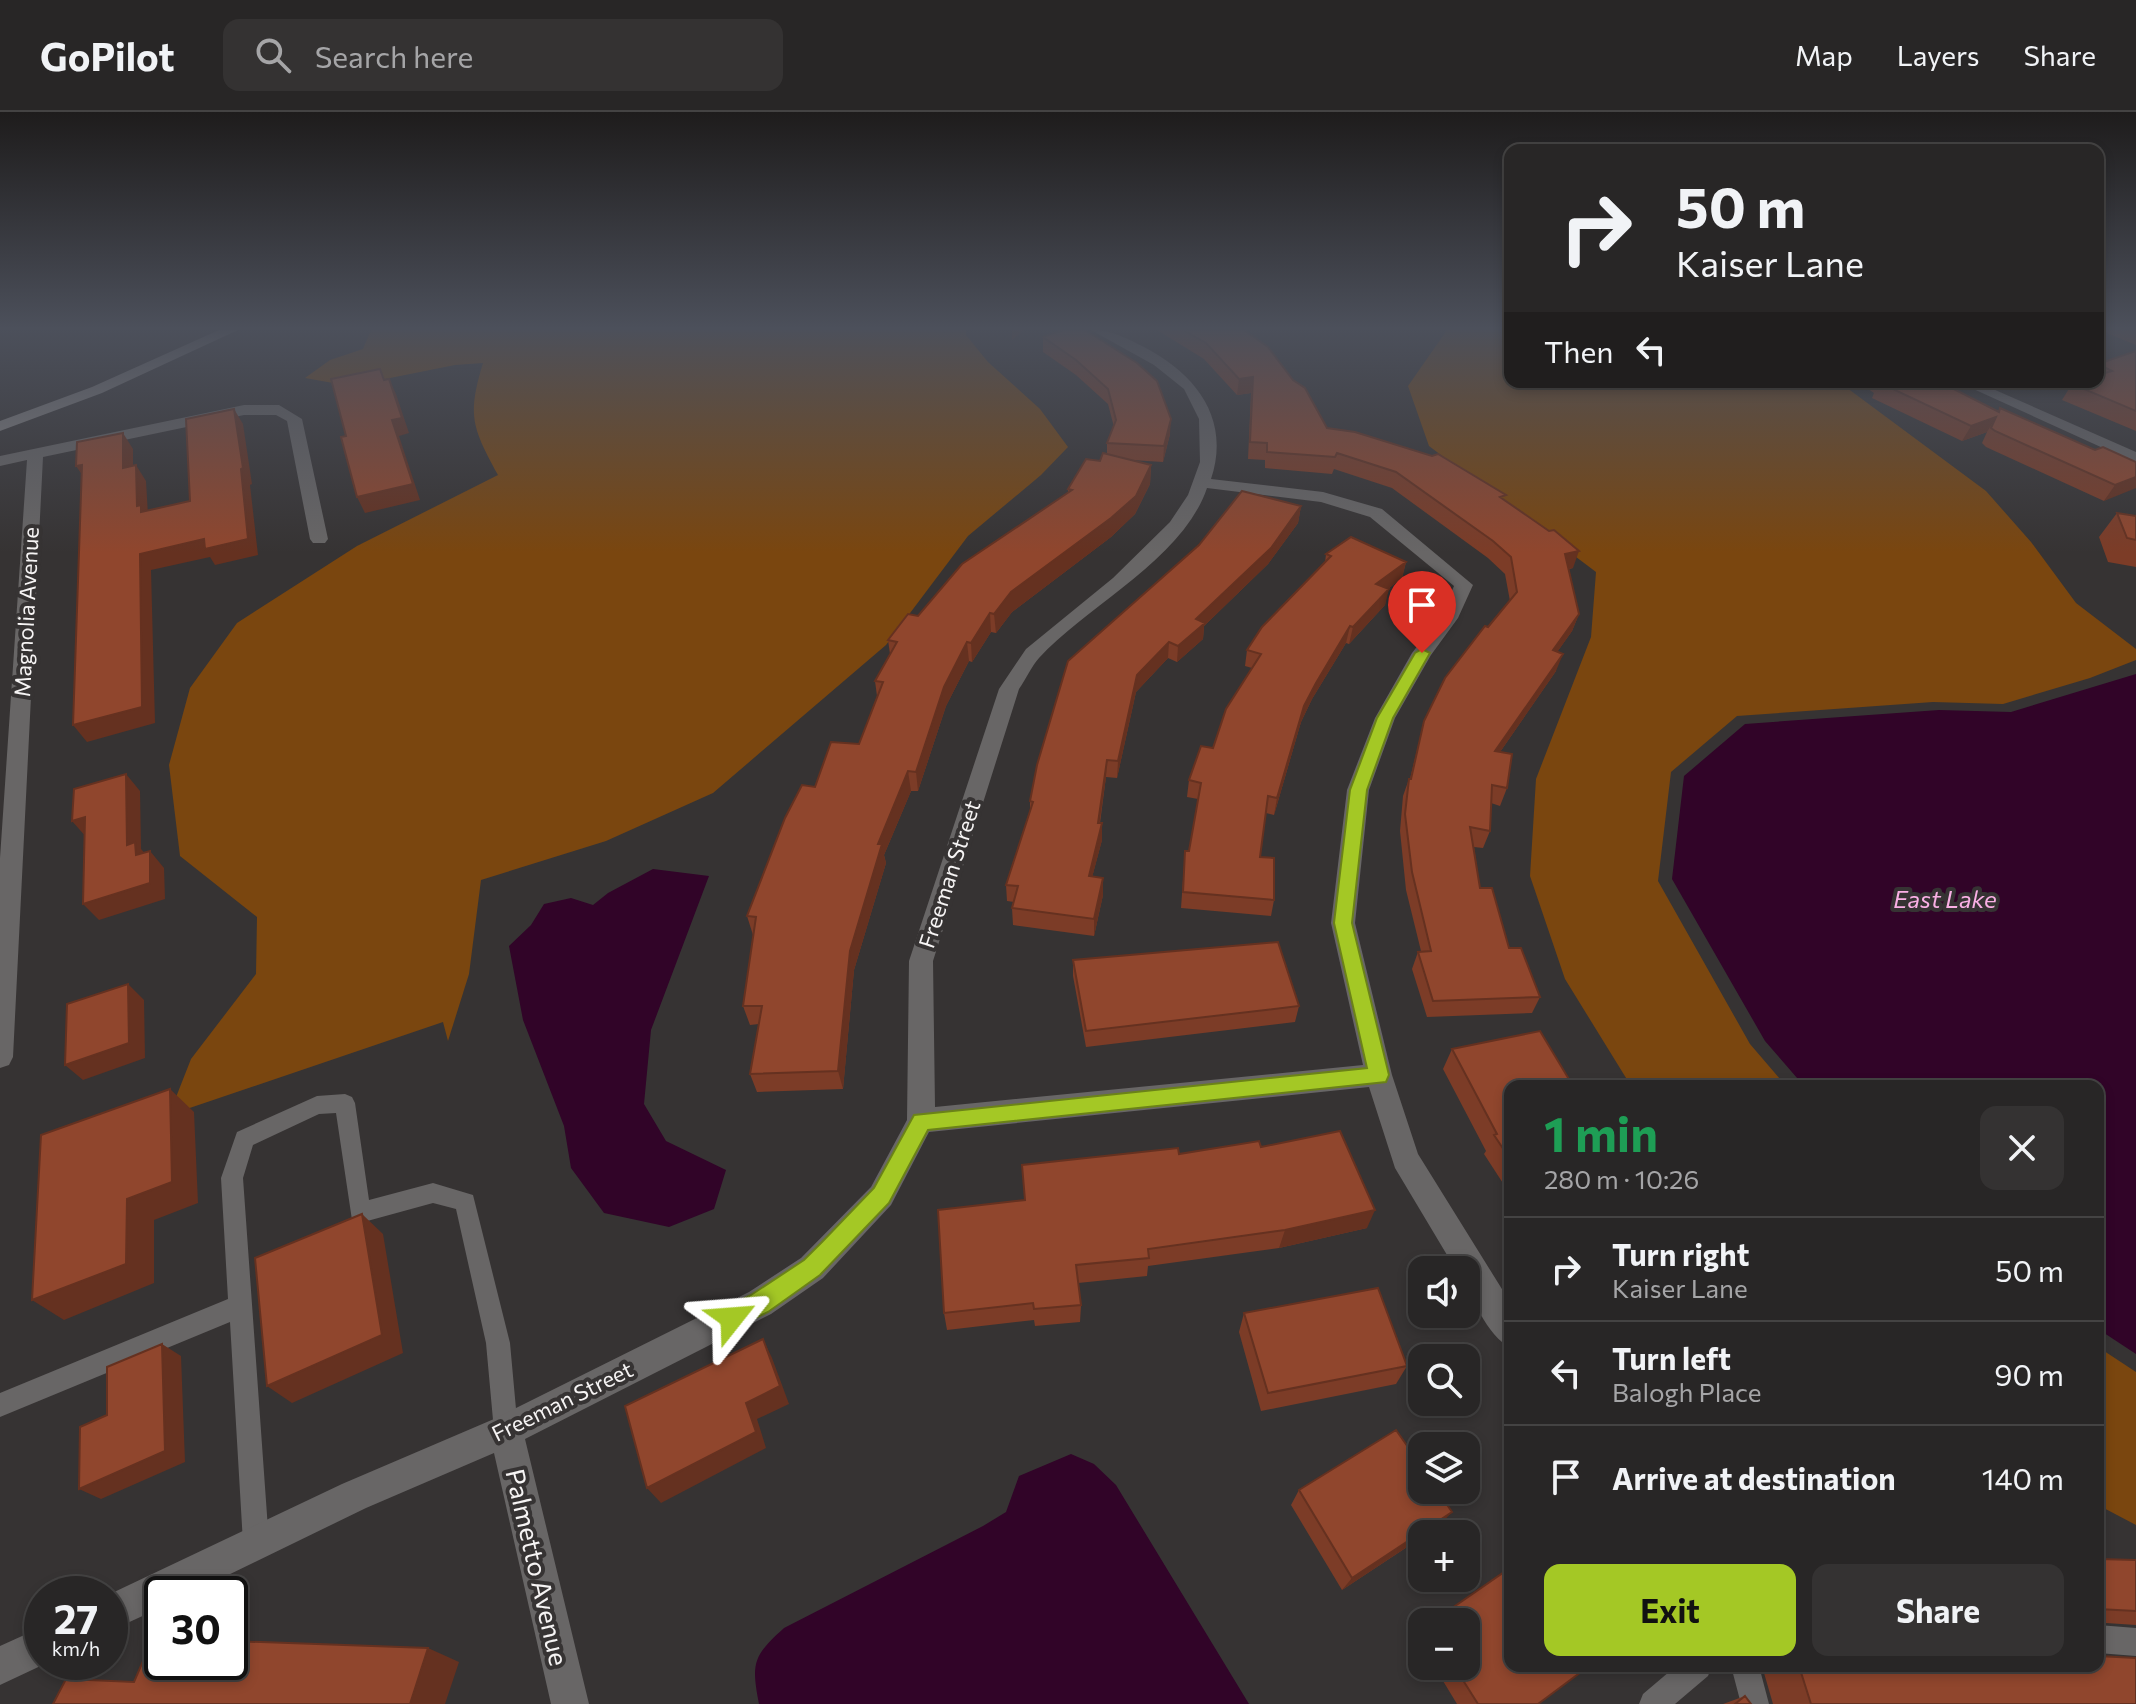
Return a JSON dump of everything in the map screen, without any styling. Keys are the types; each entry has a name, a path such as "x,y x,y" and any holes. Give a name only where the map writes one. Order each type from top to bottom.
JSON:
{"street":[{"path":"0,426 58,404"},
{"name":"Freeman Street","path":"128,1604 354,1496 506,1431 760,1303 812,1268 881,1196 921,1121 921,961 1009,689 1031,656 1166,540 1205,483 1212,446 1200,404"},
{"path":"2021,404 2136,458"},
{"path":"0,461 244,410 279,410 294,419 319,539"},
{"name":"Magnolia Avenue","path":"0,1057 35,454"},
{"path":"1205,483 1323,497 1376,513 1464,585 1449,618 1422,653 1385,718 1358,790 1343,923 1379,1075 1405,1159 1504,1321"},
{"path":"921,1121 1379,1075"},
{"name":"Palmetto Avenue","path":"506,1431 570,1704"},
{"path":"0,1666 24,1655"}],"lane":[{"path":"256,1543 232,1178 244,1139 317,1105 345,1103 360,1213 433,1193 465,1202 498,1343 506,1431"},
{"path":"0,1405 240,1306"},
{"path":"2104,1639 2136,1642"},
{"path":"1653,1704 1691,1672"},
{"path":"1747,1672 1755,1704"}],"shaded area":[{"path":"474,404 1035,404 1068,447 1041,475 968,536 886,645 713,793 606,841 481,880 469,974 448,1041 443,1022 169,1115 191,1059 256,974 257,917 180,856 169,765 190,688 237,623 357,546 498,475 482,445"},
{"path":"1414,404 1869,404 1986,491 2031,542 2076,603 2136,649 2136,660 2090,678 2003,704 1933,702 1737,716 1671,772 1658,881 1750,1044 1781,1080 1627,1080 1565,979 1530,876 1536,779 1591,637 1596,572 1429,446"},
{"path":"2104,1351 2136,1372 2136,1525 2104,1508"}],"water":[{"name":"East Lake","path":"2136,674 2136,1354 2104,1333 2104,1080 1799,1080 1765,1041 1672,879 1684,776 1745,724 1939,710 2011,712"},
{"path":"653,869 709,876 651,1030 644,1104 666,1141 726,1170 714,1209 669,1227 604,1213 571,1168 564,1126 523,1020 509,946 531,925 544,904 571,898 593,905 608,893"},
{"path":"1071,1454 1094,1464 1116,1485 1249,1704 759,1704 755,1679 757,1661 766,1646 784,1628 983,1526 1006,1512 1019,1476"}],"building":[{"path":"338,404 397,404 402,418 392,420 413,484 357,497 341,437 346,436"},
{"path":"1112,404 1166,404 1171,419 1164,446 1107,443 1116,420"},
{"path":"1252,404 1314,404 1327,428 1355,432 1432,456 1438,454 1506,495 1500,497 1549,531 1554,530 1579,551 1565,554 1579,614 1553,650 1563,654 1495,751 1512,754 1507,788 1492,785 1490,831 1470,827 1480,888 1492,888 1509,948 1521,948 1540,997 1433,1001 1418,952 1431,951 1412,872 1405,814 1409,779 1424,721 1445,678 1485,626 1488,627 1517,592 1511,557 1396,472 1337,453 1335,457 1267,452 1267,443 1250,442"},
{"path":"1925,404 1984,404 1999,412 2000,408 2095,450 2103,447 2136,462 2136,477 2115,485 1995,431 1991,428 1996,417 1971,426"},
{"path":"2120,404 2136,404 2136,411"},
{"path":"234,409 243,468 248,539 205,549 204,539 140,554 142,707 73,725 82,465 76,466 77,442 123,433 123,468 136,465 137,506 141,505 141,512 190,501 186,419"},
{"path":"1103,453 1151,465 1136,496 1011,592 994,614 990,613 971,643 967,642 944,687 916,772 908,771 878,844 882,844 850,951 838,1071 750,1074 762,1006 743,1006 756,917 747,916 785,818 802,785 815,787 831,742 859,744 883,682 875,681 897,642 888,640 908,614 918,616 962,564 1072,490 1068,489 1086,459 1100,461"},
{"path":"1242,491 1301,506 1271,548 1196,619 1205,623 1178,646 1169,642 1137,675 1118,761 1107,760 1098,823 1102,823 1089,876 1103,878 1094,919 1012,908 1018,886 1006,885 1033,802 1030,801 1037,765 1068,661 1199,545"},
{"path":"2117,513 2136,516 2136,540 2127,538"},
{"path":"1351,537 1406,562 1376,584 1389,589 1353,627 1350,626 1316,683 1304,706 1277,798 1268,796 1260,857 1274,858 1274,900 1183,892 1185,851 1189,851 1201,783 1189,780 1201,746 1213,748 1226,709 1261,654 1247,650 1262,627 1331,556 1326,554"},
{"path":"126,774 127,845 135,842 136,855 150,851 150,883 83,904 85,817 72,821 74,789"},
{"path":"1278,942 1299,1006 1086,1031 1073,960"},
{"path":"128,984 129,1043 65,1065 67,1004"},
{"path":"1540,1031 1569,1080 1504,1080 1504,1150 1452,1049"},
{"path":"170,1089 172,1182 127,1199 126,1264 32,1300 41,1135"},
{"path":"1340,1131 1375,1210 1285,1230 1148,1249 1149,1258 1076,1265 1081,1305 1034,1309 1033,1303 944,1313 938,1210 1025,1200 1022,1165 1178,1148 1179,1154 1259,1141 1261,1147"},
{"path":"362,1214 382,1335 267,1386 255,1258"},
{"path":"1378,1288 1407,1366 1268,1393 1244,1313"},
{"path":"763,1339 780,1386 746,1403 756,1432 647,1488 625,1406"},
{"path":"162,1344 165,1451 79,1489 80,1427 107,1415 107,1367"},
{"path":"1396,1430 1408,1447 1408,1504 1447,1504 1452,1512 1440,1520 1408,1520 1408,1541 1352,1578 1299,1490"},
{"path":"2104,1559 2136,1560 2136,1611 2104,1609"},
{"path":"1504,1572 1504,1672 1581,1672 1538,1704 1478,1704 1463,1680 1480,1680 1480,1608 1452,1608 1480,1592 1480,1589"},
{"path":"248,1642 428,1648 410,1704 53,1704 65,1680 134,1682 144,1659 144,1680 248,1680"},
{"path":"2104,1656 2136,1658 2136,1704 1811,1704 1801,1672 2104,1672"},
{"path":"1745,1696 1751,1704 1735,1704"}],"route":[{"path":"732,1318 812,1268 830,1250 881,1196 921,1121 1379,1075 1343,923 1358,790 1385,718 1422,653"}]}
